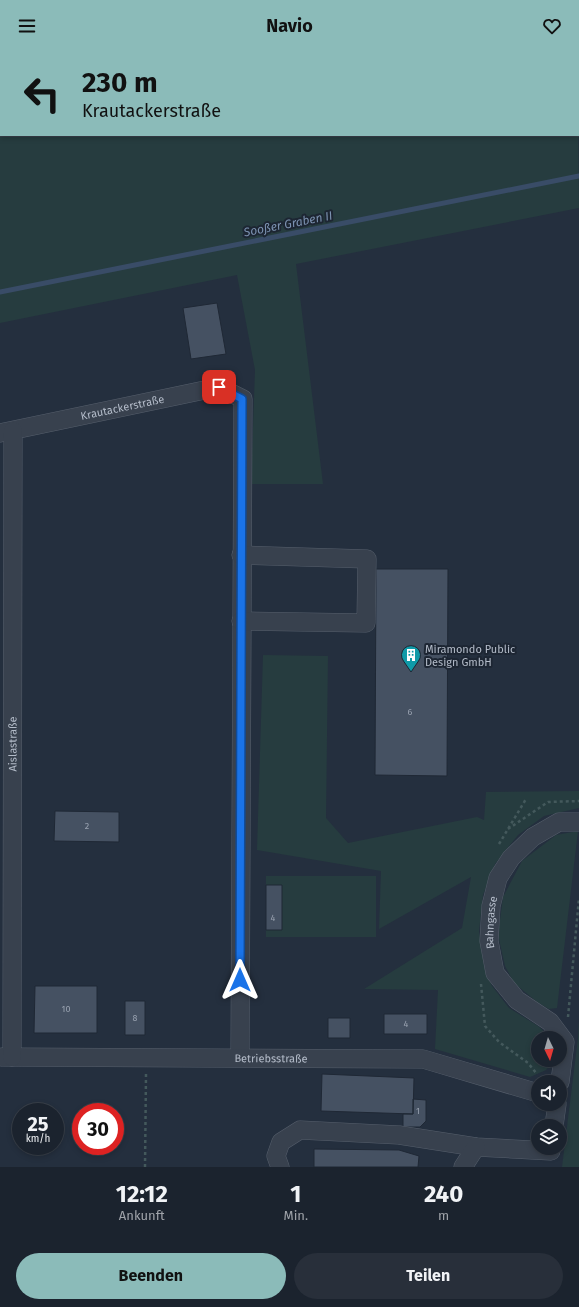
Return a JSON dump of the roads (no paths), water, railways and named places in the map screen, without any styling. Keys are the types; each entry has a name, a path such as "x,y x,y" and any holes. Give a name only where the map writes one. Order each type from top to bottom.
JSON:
{"street":[{"name":"Krautackerstraße","path":"7,432 219,387 242,399 241,555"},
{"name":"Aislastraße","path":"6,1057 7,432"},
{"path":"240,1058 241,555 367,559 366,623 241,621"},
{"name":"Bahngasse","path":"561,1075 565,1042 550,1022 517,1000 495,973 489,941 490,906 498,878 511,858 532,837 558,822 579,822"},
{"name":"Betriebsstraße","path":"6,1057 423,1059 531,1091"},
{"path":"280,1167 276,1156 281,1142 300,1130 399,1135 476,1147 531,1153"},
{"path":"463,1167 476,1147"}],"waterway":[{"name":"Sooßer Graben II","path":"0,292 579,176"}],"place":[{"name":"Miramondo Public Design GmbH","path":"411,672"}]}
